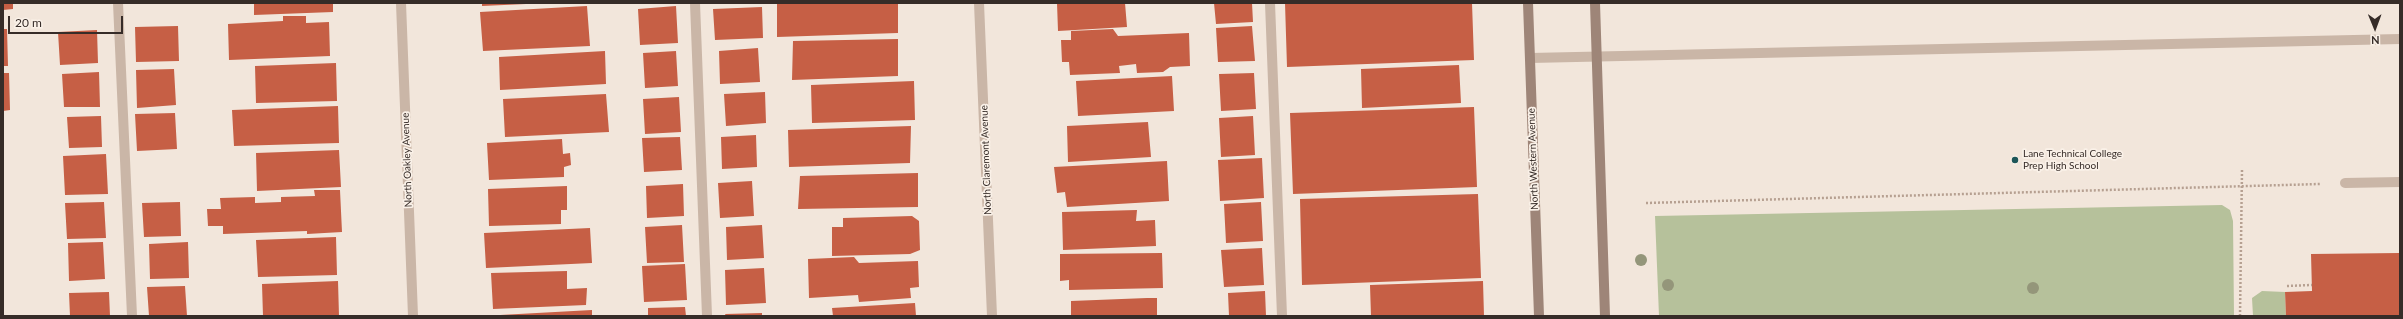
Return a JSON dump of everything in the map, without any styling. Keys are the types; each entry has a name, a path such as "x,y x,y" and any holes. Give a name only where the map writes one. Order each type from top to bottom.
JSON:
{"main road":[{"name":"North Western Avenue","path":"1528,3 1539,316"},
{"path":"1595,3 1605,316"}],"street":[{"path":"118,3 132,316"},
{"name":"North Oakley Avenue","path":"401,3 413,316"},
{"path":"695,3 707,316"},
{"name":"North Claremont Avenue","path":"980,3 992,316"},
{"path":"1270,3 1282,316"},
{"path":"1530,58 2400,38"},
{"path":"2345,183 2400,182"}],"path":[{"path":"2240,316 2242,170"},
{"path":"1646,203 2345,183"},
{"path":"2287,286 2312,285"}],"green space":[{"path":"2222,205 2230,210 2233,221 2234,316 1659,316 1655,216"},
{"path":"2262,291 2285,292 2286,316 2253,316 2252,298"}],"building":[{"path":"3,3 13,3 13,9 3,10"},
{"path":"254,3 333,3 333,12 254,15"},
{"path":"482,3 526,3 526,4 482,6"},
{"path":"777,3 898,3 898,33 777,37"},
{"path":"1057,3 1125,3 1127,27 1058,31"},
{"path":"1214,3 1252,3 1253,22 1216,24"},
{"path":"1285,3 1472,3 1474,60 1287,67"},
{"path":"587,6 590,46 483,51 480,12"},
{"path":"676,6 678,43 640,45 638,9"},
{"path":"762,7 763,38 715,40 713,9"},
{"path":"283,16 306,16 306,23 329,22 330,56 229,60 228,24 283,21"},
{"path":"178,26 179,61 136,62 135,27"},
{"path":"1252,26 1255,61 1218,62 1216,28"},
{"path":"3,29 7,29 8,66 3,66"},
{"path":"1113,29 1118,36 1189,33 1190,66 1170,67 1163,72 1137,73 1136,64 1119,66 1120,73 1070,75 1069,62 1062,62 1061,40 1071,40 1071,31"},
{"path":"97,30 98,63 60,65 58,32"},
{"path":"898,39 898,76 792,80 793,41"},
{"path":"758,48 760,82 720,84 719,51"},
{"path":"605,51 606,84 500,90 499,57"},
{"path":"676,51 678,86 645,88 643,53"},
{"path":"336,63 337,101 256,103 255,66"},
{"path":"1459,65 1461,103 1362,108 1361,69"},
{"path":"174,69 176,105 137,108 136,70"},
{"path":"99,72 100,107 64,107 62,74"},
{"path":"3,73 9,73 10,110 3,111"},
{"path":"1254,73 1256,109 1221,111 1219,74"},
{"path":"1172,76 1174,111 1078,116 1076,81"},
{"path":"914,81 915,120 812,123 811,85"},
{"path":"765,92 766,123 726,126 724,94"},
{"path":"606,94 609,132 505,137 503,99"},
{"path":"679,97 681,132 645,134 643,99"},
{"path":"338,106 339,143 234,146 232,110"},
{"path":"1474,107 1477,187 1293,194 1290,113"},
{"path":"175,113 177,149 137,151 135,114"},
{"path":"101,116 102,147 69,148 67,117"},
{"path":"1253,116 1255,155 1221,157 1219,118"},
{"path":"1148,122 1151,157 1068,162 1067,126"},
{"path":"911,126 910,163 789,167 788,130"},
{"path":"756,135 757,167 722,169 721,137"},
{"path":"680,137 682,170 644,172 642,138"},
{"path":"562,139 563,154 570,153 571,165 564,167 564,177 489,180 487,143"},
{"path":"339,150 341,187 257,191 256,153"},
{"path":"106,154 108,194 65,195 63,156"},
{"path":"1262,158 1264,198 1220,201 1218,160"},
{"path":"1167,161 1169,201 1067,207 1065,192 1057,193 1054,167"},
{"path":"918,173 918,207 798,209 800,176"},
{"path":"752,181 754,216 720,218 718,183"},
{"path":"683,184 684,216 647,218 646,186"},
{"path":"567,186 567,210 561,210 561,224 489,226 488,189"},
{"path":"314,190 340,190 342,232 307,234 307,231 223,234 223,226 208,226 207,209 221,209 220,198 255,197 255,203 281,202 281,197 315,196"},
{"path":"1478,194 1481,278 1302,285 1300,199"},
{"path":"104,202 106,238 67,239 65,203"},
{"path":"180,202 181,236 144,237 142,203"},
{"path":"1261,202 1263,241 1226,243 1224,204"},
{"path":"1137,210 1136,221 1155,220 1156,246 1063,250 1062,212"},
{"path":"912,216 919,221 920,250 910,254 832,256 832,227 843,227 843,218"},
{"path":"682,225 684,262 647,263 645,227"},
{"path":"762,225 764,258 727,260 726,227"},
{"path":"590,228 592,263 486,268 484,233"},
{"path":"336,237 337,275 258,277 256,240"},
{"path":"103,242 105,279 69,281 68,243"},
{"path":"188,242 189,278 150,279 149,244"},
{"path":"1262,248 1264,285 1224,287 1221,250"},
{"path":"1162,253 1163,288 1069,290 1069,280 1060,281 1060,254"},
{"path":"2400,253 2400,316 2286,316 2285,292 2312,291 2311,254"},
{"path":"854,257 859,263 918,261 919,287 910,288 911,298 859,302 858,295 809,298 808,259"},
{"path":"685,264 687,300 644,302 642,266"},
{"path":"764,268 766,303 726,305 725,270"},
{"path":"567,271 567,289 587,288 586,305 493,309 491,273"},
{"path":"338,281 339,316 263,316 262,284"},
{"path":"1483,281 1484,316 1371,316 1370,285"},
{"path":"185,286 187,316 149,316 147,287"},
{"path":"1265,291 1266,316 1229,316 1228,293"},
{"path":"109,292 110,316 70,316 69,293"},
{"path":"1157,298 1157,316 1071,316 1071,301"},
{"path":"915,303 916,316 833,316 832,308"},
{"path":"685,307 686,316 648,316 648,308"},
{"path":"592,310 592,316 500,316 500,315"},
{"path":"762,313 762,316 726,316 725,314"}],"place":[{"name":"Lane Technical College Prep High School","path":"2015,160"}]}
